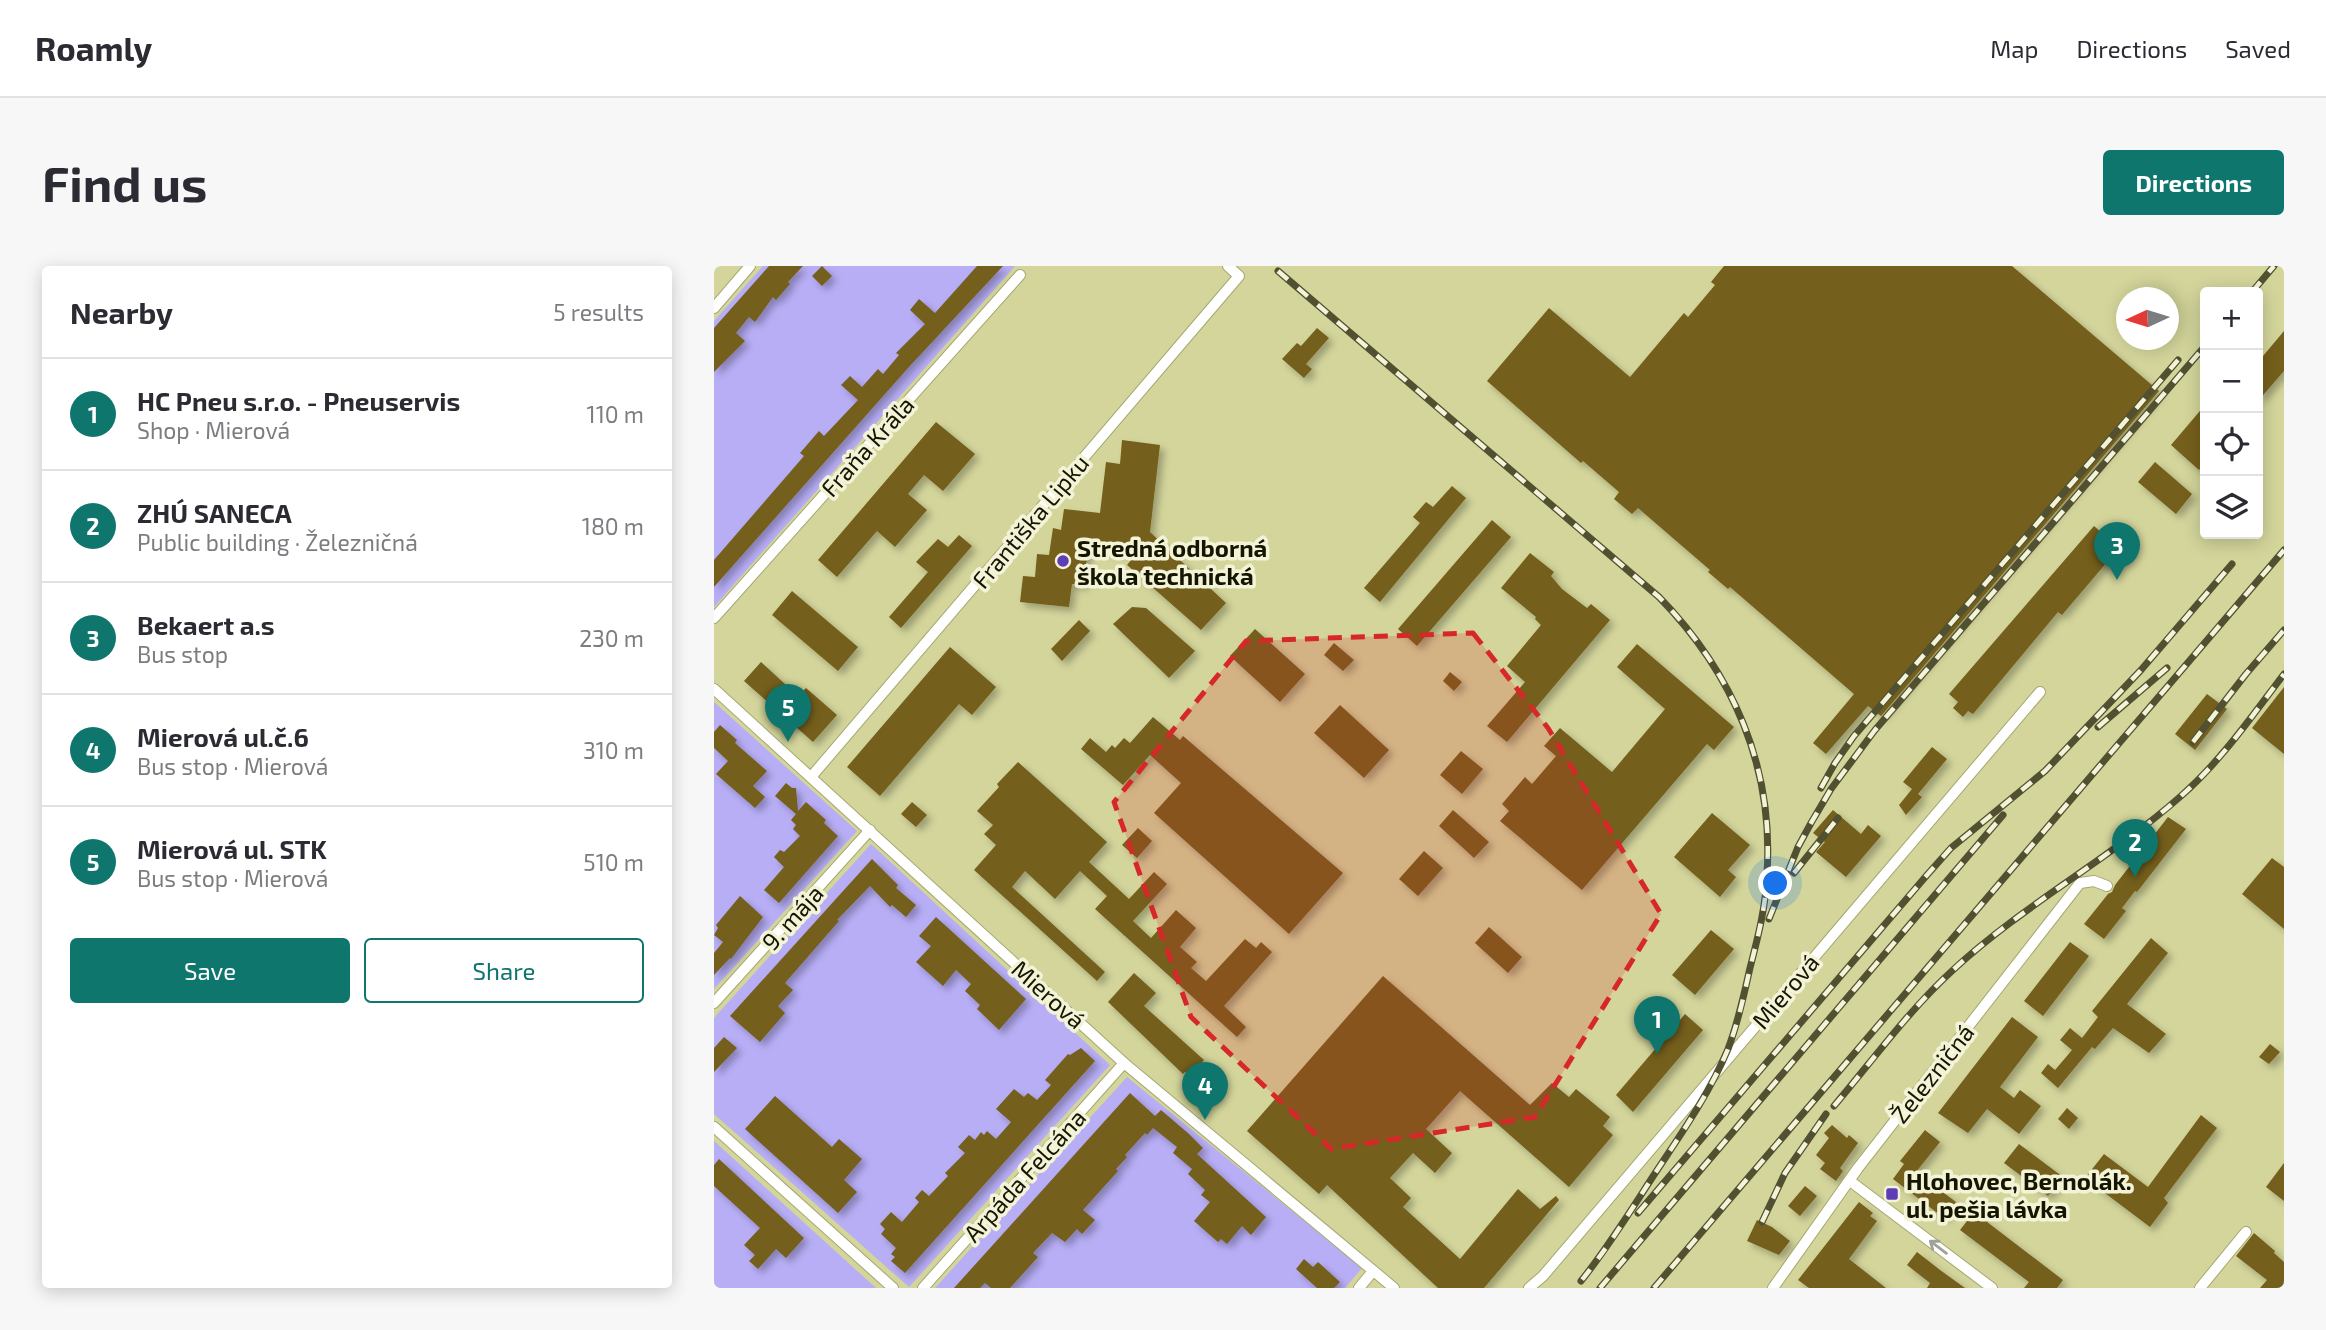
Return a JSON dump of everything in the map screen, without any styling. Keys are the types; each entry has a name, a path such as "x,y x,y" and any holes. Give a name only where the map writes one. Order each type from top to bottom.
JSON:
{"street":[{"path":"714,308 750,266"},
{"path":"1228,266 1239,276"},
{"name":"Františka Lipku","path":"811,777 1248,266"},
{"name":"Fraňa Kráľa","path":"714,618 1020,275"},
{"name":"Mierová","path":"714,689 1124,1063 1394,1288"},
{"name":"Mierová","path":"1529,1288 1544,1276 2040,692"},
{"name":"9. mája","path":"714,1003 870,830"},
{"name":"Železničná","path":"1773,1288 1850,1181 2080,883 2094,881 2107,886"},
{"name":"Arpáda Felcána","path":"923,1288 1124,1063"},
{"path":"714,1127 893,1288"},
{"path":"1850,1181 1992,1288"},
{"path":"2200,1288 2246,1232"},
{"path":"1359,1288 1373,1271"}],"highlighted area":[{"path":"1473,633 1548,728 1661,914 1535,1117 1331,1149 1191,1017 1114,802 1246,641"}],"shaded area":[{"path":"763,266 1015,266 714,607 714,321"},
{"path":"714,702 857,831 714,989"},
{"path":"871,844 1110,1065 909,1287 714,1114 714,1018"},
{"path":"1127,1077 1362,1268 1345,1288 935,1288"},
{"path":"714,1141 876,1288 714,1288"}],"building":[{"path":"769,266 803,266 776,300 773,297 755,322 749,317 736,333 745,341 714,372 714,328"},
{"path":"822,266 832,276 822,286 812,276"},
{"path":"977,266 1003,266 908,368 714,587 714,560 804,456 800,453 819,431 824,436 858,400 841,385 850,376 862,387 878,369 883,374 899,355 896,353 925,324 910,310 919,299 935,313"},
{"path":"1724,266 2012,266 2159,391 1881,716 1868,706 1826,754 1813,743 1854,694 1730,587 1728,589 1708,572 1710,570 1638,508 1632,514 1614,499 1619,492 1583,461 1581,463 1487,381 1549,308 1630,377 1684,313 1688,317 1715,285 1711,282"},
{"path":"1317,328 1329,338 1306,364 1312,369 1304,378 1282,359 1297,343 1301,346"},
{"path":"2284,331 2284,371 2263,395 2263,356"},
{"path":"2200,411 2199,470 2171,445"},
{"path":"936,422 975,454 943,491 924,475 908,494 927,510 895,547 877,531 837,577 818,560"},
{"path":"1122,440 1160,445 1150,532 1226,603 1201,630 1127,565 1136,554 1088,548 1084,585 1072,584 1069,607 1020,602 1023,576 1035,577 1037,554 1049,555 1053,528 1061,530 1064,509 1100,513 1106,462 1120,464"},
{"path":"2155,462 2192,494 2176,514 2138,482"},
{"path":"1452,486 1466,498 1380,602 1364,588 1420,523 1413,517 1426,502 1433,507"},
{"path":"1492,520 1511,537 1417,646 1398,629"},
{"path":"2094,526 2119,548 2062,615 2058,612 1973,714 1968,711 1963,717 1953,708 1958,702 1949,694"},
{"path":"959,535 972,546 901,628 889,617 928,572 916,562 938,539 948,547"},
{"path":"1530,553 1554,572 1551,576 1562,589 1587,608 1591,604 1610,620 1507,742 1487,726 1525,682 1507,666 1541,625 1536,617 1501,588"},
{"path":"792,591 858,647 838,671 772,615"},
{"path":"1132,607 1146,608 1195,651 1169,678 1113,624"},
{"path":"1079,620 1090,631 1062,661 1051,649"},
{"path":"1255,629 1305,674 1280,702 1230,656"},
{"path":"1334,643 1354,660 1343,671 1324,655"},
{"path":"1637,644 1734,727 1714,750 1707,744 1582,890 1500,821 1509,811 1502,804 1525,777 1532,784 1556,756 1544,746 1560,728 1612,772 1665,709 1617,667"},
{"path":"950,647 996,687 972,715 959,704 880,796 847,767"},
{"path":"761,662 798,696 806,688 837,715 813,742 744,681"},
{"path":"1450,672 1462,682 1454,691 1443,681"},
{"path":"2284,687 2284,754 2252,728"},
{"path":"2207,694 2227,709 2195,750 2175,734"},
{"path":"1340,705 1389,750 1364,778 1314,733"},
{"path":"1153,717 1180,740 1183,736 1343,873 1289,934 1154,813 1181,783 1150,755 1123,785 1081,749 1090,738 1106,752 1112,745 1115,748 1124,738 1130,743"},
{"path":"720,725 737,740 735,743 767,771 753,786 765,797 755,808 716,774 728,761 714,748 714,732"},
{"path":"1932,747 1947,759 1918,794 1922,797 1906,815 1899,805 1912,789 1903,782"},
{"path":"1461,751 1483,769 1462,794 1440,775"},
{"path":"1018,762 1107,842 1089,862 1129,899 1154,872 1167,884 1133,921 1151,938 1176,910 1196,928 1180,947 1197,962 1191,968 1206,981 1245,939 1256,948 1261,942 1272,952 1224,1006 1246,1027 1237,1037 1095,909 1107,896 1080,871 1055,899 1025,871 1012,887 1105,972 1097,981 974,870 996,845 984,834 993,825 977,811"},
{"path":"786,783 796,788 798,811 806,802 826,820 824,823 838,836 779,903 764,890 784,867 774,857 780,850 784,852 800,836 793,829 796,825 791,820 796,814 775,796"},
{"path":"912,802 927,815 916,827 901,814"},
{"path":"1453,810 1489,842 1474,858 1439,826"},
{"path":"1833,810 1861,834 1868,825 1881,836 1846,877 1816,852 1825,842 1813,833"},
{"path":"1712,813 1750,845 1728,870 1736,877 1720,897 1674,857"},
{"path":"2168,817 2186,829 2122,908 2126,911 2104,939 2084,924 2112,892"},
{"path":"1138,828 1152,841 1137,858 1122,845"},
{"path":"1424,851 1443,868 1418,896 1399,879"},
{"path":"2272,858 2284,867 2284,929 2242,894"},
{"path":"872,859 898,885 896,888 916,905 906,917 892,905 890,907 870,886 837,920 839,921 785,983 793,990 778,1006 785,1013 760,1042 730,1016"},
{"path":"740,896 763,917 731,959 714,975 714,953 723,942 714,935 718,928 716,925"},
{"path":"936,917 1026,999 999,1030 977,1009 980,1005 965,991 971,984 956,970 943,986 916,962 931,946 919,936"},
{"path":"1489,927 1522,957 1508,973 1475,943"},
{"path":"1711,930 1734,949 1695,995 1672,975"},
{"path":"2151,938 2168,953 2127,1004 2166,1034 2149,1053 2113,1028 2095,1049 2092,1047 2058,1088 2041,1073 2048,1064 2055,1070 2072,1050 2060,1040 2070,1028 2082,1038 2098,1017 2092,1011"},
{"path":"2070,942 2089,956 2043,1016 2024,1001"},
{"path":"1134,973 1156,993 1144,1006 1204,1060 1190,1075 1185,1072 1183,1074 1108,1002"},
{"path":"1383,976 1530,1105 1552,1083 1569,1097 1576,1089 1610,1117 1603,1126 1613,1135 1569,1187 1460,1091 1426,1129 1452,1153 1435,1173 1413,1153 1390,1178 1411,1198 1403,1207 1460,1259 1518,1189 1540,1209 1556,1196 1559,1200 1484,1288 1438,1288 1327,1185 1319,1194 1247,1131"},
{"path":"1685,1014 1703,1030 1633,1112 1616,1095"},
{"path":"2012,1017 2038,1037 2000,1087 2014,1098 2020,1090 2041,1106 2019,1134 1987,1109 1968,1133 1938,1113"},
{"path":"724,1037 737,1048 714,1072 714,1048"},
{"path":"2270,1044 2280,1052 2269,1064 2259,1057"},
{"path":"1081,1048 1095,1061 905,1273 891,1261 895,1257 891,1254 896,1248 881,1234 885,1229 880,1224 891,1212 902,1222 919,1202 915,1198 922,1190 929,1196 948,1176 945,1173 965,1153 958,1147 969,1135 975,1140 981,1132 984,1135 987,1131 996,1139 1011,1122 996,1109 1014,1089 1024,1097 1028,1093 1037,1100 1051,1085 1045,1080 1068,1054"},
{"path":"1130,1093 1155,1116 1161,1110 1189,1134 1203,1148 1197,1154 1266,1217 1251,1235 1242,1226 1227,1244 1221,1239 1218,1242 1194,1221 1210,1202 1201,1195 1205,1190 1188,1174 1192,1169 1173,1153 1177,1147 1153,1128 1125,1155 1127,1157 1116,1169 1118,1171 1083,1210 1095,1220 1082,1234 1077,1229 1065,1242 1052,1233 1033,1253 1038,1257 1010,1288 991,1288 985,1283 980,1288 954,1288"},
{"path":"775,1096 832,1147 839,1139 862,1159 844,1180 857,1192 838,1213 745,1129"},
{"path":"2067,1108 2078,1118 2069,1129 2058,1119"},
{"path":"2201,1115 2217,1128 2164,1198 2168,1203 2150,1227 2085,1178 2104,1154 2148,1187"},
{"path":"1832,1125 1847,1138 1849,1135 1858,1143 1840,1168 1843,1171 1836,1181 1820,1169 1825,1163 1816,1155 1829,1138 1824,1133"},
{"path":"1925,1130 1940,1142 1916,1172 1956,1202 1944,1218 1893,1179 1904,1164 1900,1161"},
{"path":"2019,1144 2063,1177 2048,1196 2004,1163"},
{"path":"719,1159 804,1238 786,1258 776,1249 758,1269 749,1261 755,1255 744,1245 760,1228 714,1186 714,1165"},
{"path":"2284,1163 2284,1201 2266,1187"},
{"path":"1805,1186 1817,1196 1800,1216 1788,1206"},
{"path":"1859,1202 1873,1213 1870,1216 1877,1221 1849,1259 1886,1288 1809,1288 1798,1280"},
{"path":"1974,1212 2063,1280 2057,1288 2024,1288 2029,1282 1960,1230"},
{"path":"1757,1220 1772,1227 1790,1241 1779,1255 1747,1241"},
{"path":"2254,1233 2284,1262 2284,1288 2260,1288 2267,1280 2236,1256"},
{"path":"1917,1252 1965,1288 1927,1288 1930,1283 1907,1265"},
{"path":"1304,1259 1313,1267 1318,1262 1340,1282 1334,1288 1317,1288 1296,1269"}],"railway":[{"path":"2256,287 2274,266"},
{"path":"1278,271 1659,597 1685,626 1728,690 1755,759 1767,834 1766,886 1759,933 1732,1039 1692,1117 1617,1232 1581,1281"},
{"path":"1769,919 1798,847 1811,823 1831,789 1875,730 2202,350"},
{"path":"1821,788 1854,736 2178,360"},
{"path":"1654,1288 2284,550"},
{"path":"1638,1213 1951,848 2045,771 2141,670 2232,564"},
{"path":"2193,742 2284,630"},
{"path":"2098,727 2167,668"},
{"path":"1834,1106 1906,1018 1953,970 2008,924 2154,819 2196,782 2235,738 2284,674"},
{"path":"1600,1288 2003,815"},
{"path":"1794,873 1838,818"},
{"path":"1762,1222 1785,1173 1826,1114"}],"place":[{"name":"Stredná odborná škola technická","path":"1063,561"},
{"name":"Bekaert a.s","path":"2117,580"},
{"name":"Mierová ul. STK","path":"788,742"},
{"name":"ZHÚ SANECA","path":"2135,877"},
{"name":"HC Pneu s.r.o. - Pneuservis","path":"1657,1054"},
{"name":"Mierová ul.č.6","path":"1205,1120"},
{"name":"Hlohovec, Bernolák. ul. pešia lávka","path":"1892,1194"}]}
